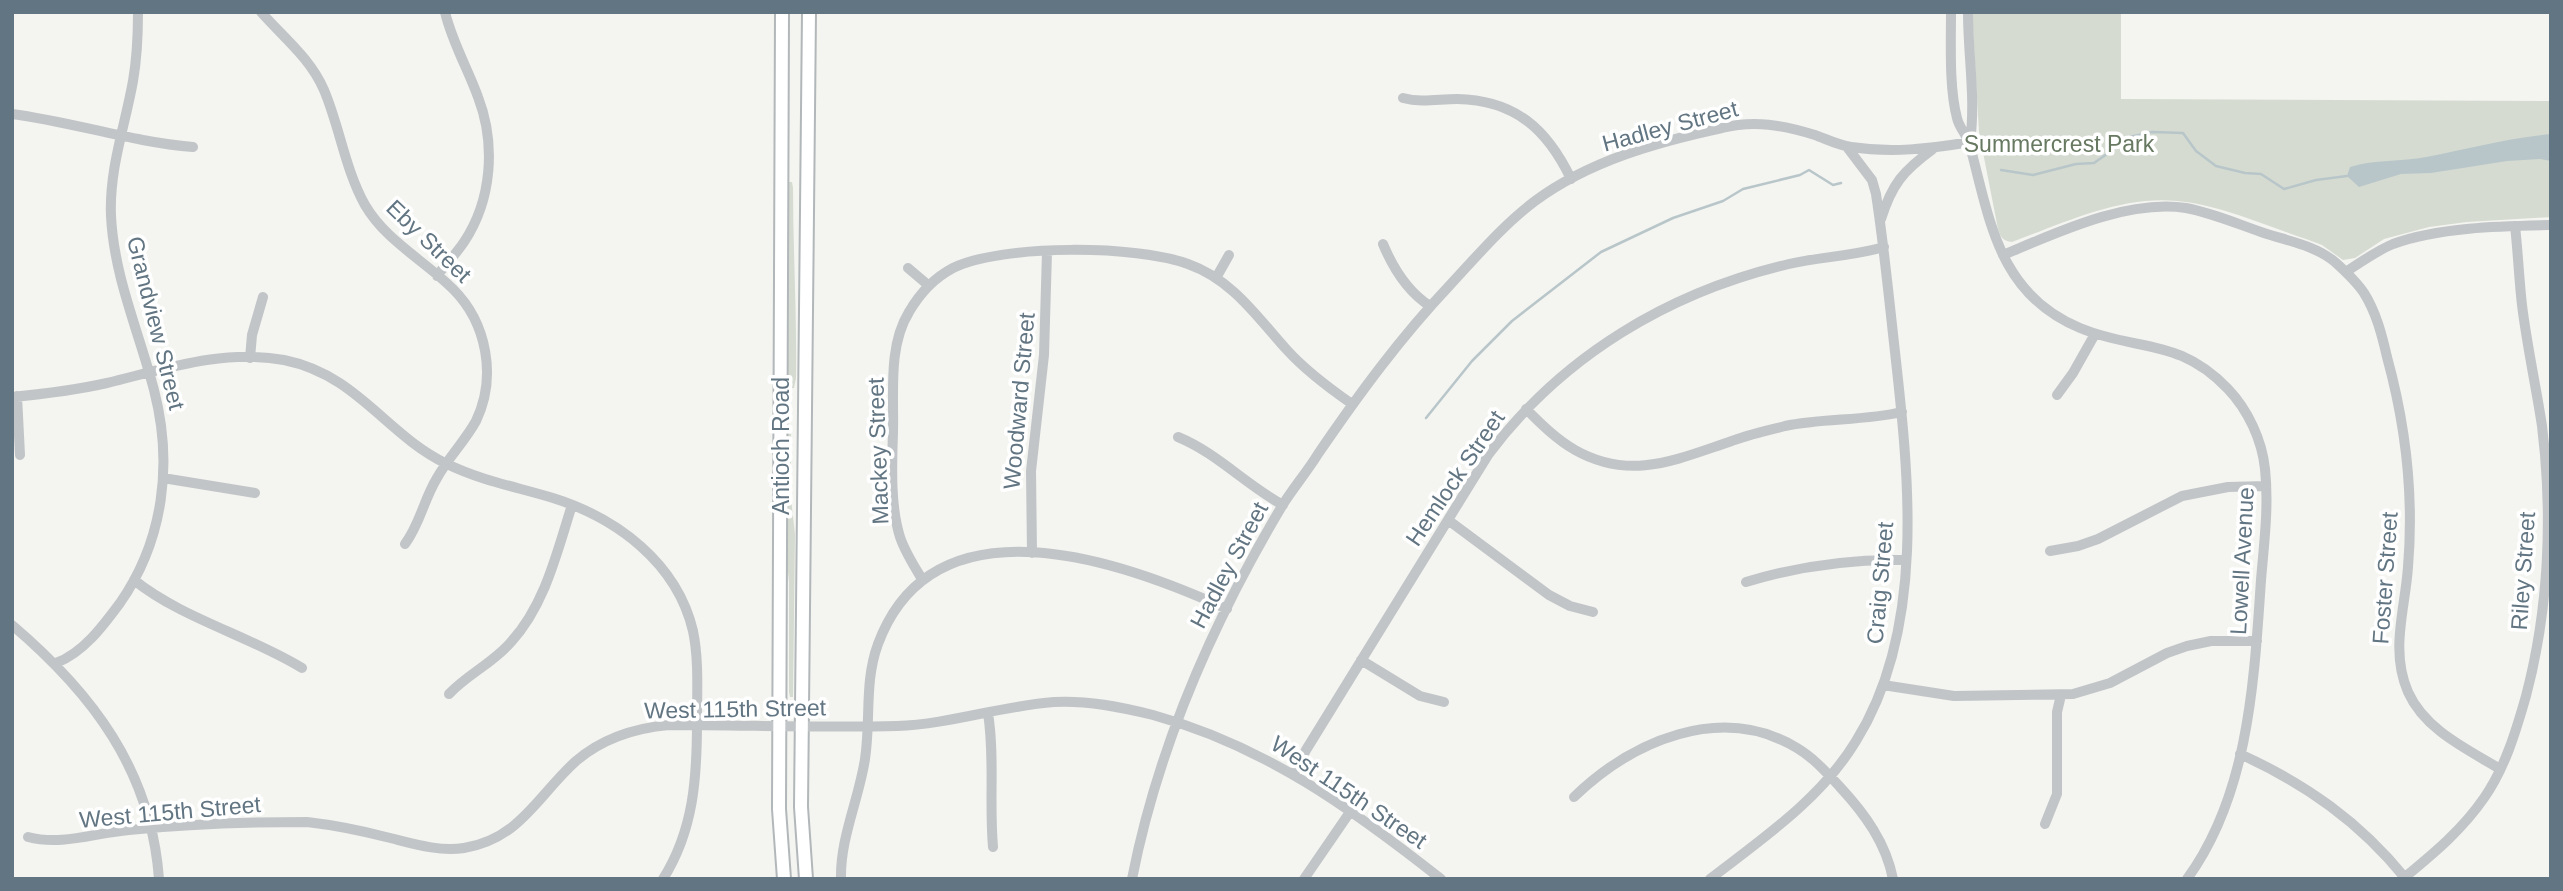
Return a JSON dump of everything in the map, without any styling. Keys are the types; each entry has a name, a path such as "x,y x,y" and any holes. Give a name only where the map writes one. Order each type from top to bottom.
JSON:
{"main road":[{"name":"Antioch Road","path":"782,12 779,809 784,879"},
{"name":"Antioch Road","path":"806,879 801,834 809,12"}],"street":[{"name":"Grandview Street","path":"56,663 70,658 99,629 134,580 155,530 163,478 160,415 126,302 114,250 111,215 112,183 120,135 134,80 138,12"},
{"name":"Eby Street","path":"261,12 297,48 323,89 334,116 348,168 367,208 395,240 461,298 472,314 484,342 487,363 485,392 476,420 437,477 417,526 405,544"},
{"path":"437,276 472,228 488,172 489,144 486,121 445,12"},
{"name":"Lowell Avenue","path":"1951,12 1957,119 1970,142 1993,235 2021,284 2046,308 2066,321 2095,334 2165,348 2188,358 2215,376 2230,391 2253,427 2263,458 2266,486 2257,641 2249,710 2240,754 2217,824 2187,879"},
{"name":"Lowell Avenue","path":"1968,12 1974,113 1970,142"},
{"path":"1403,97 1429,102 1477,100 1516,113 1545,136 1571,179"},
{"path":"12,114 148,142 193,147"},
{"name":"Hadley Street","path":"1132,879 1150,800 1176,721 1205,653 1283,505 1352,404 1406,332 1510,221 1571,179 1606,161 1723,127 1749,123 1767,124 1790,128 1847,147 1897,151 1970,142"},
{"name":"Craig Street","path":"1710,879 1804,805 1830,776 1855,743 1870,717 1884,685 1898,638 1905,560 1902,412 1884,247 1872,180 1847,147"},
{"path":"1880,220 1896,182 1933,148"},
{"name":"Foster Street","path":"2003,255 2067,228 2134,210 2175,207 2315,250 2333,260 2346,272 2358,285 2375,314 2396,387 2404,433 2410,523 2408,568 2398,648 2407,691 2420,711 2436,728 2500,769"},
{"path":"2346,272 2376,252 2411,239 2461,230 2551,225"},
{"name":"Riley Street","path":"2405,878 2468,819 2485,796 2516,731 2532,671 2544,598 2547,496 2542,429 2522,302 2515,226"},
{"path":"1383,244 1408,286 1430,306"},
{"name":"Hemlock Street","path":"1294,774 1306,750 1488,455 1526,409 1559,376 1637,323 1719,285 1788,264 1868,252 1884,247"},
{"path":"908,268 928,285 967,262 988,257 1048,252 1103,251 1153,255 1192,265 1216,278 1244,299 1310,373 1352,404"},
{"name":"Woodward Street","path":"1032,553 1031,471 1044,355 1048,252"},
{"path":"1216,278 1229,255"},
{"name":"Mackey Street","path":"922,579 904,547 898,527 893,440 897,344 908,313 928,285"},
{"path":"250,358 252,335 263,297"},
{"path":"2057,395 2095,334"},
{"path":"20,455 14,397 65,391 206,360 282,360 307,366 348,387 412,441 446,464 480,479 572,505 627,534 647,552 675,587 693,631 696,656 695,790 680,845 663,879"},
{"path":"1526,409 1559,439 1576,450 1603,461 1633,466 1670,463 1756,433 1790,425 1902,412"},
{"path":"1178,437 1206,451 1243,481 1283,505"},
{"path":"163,478 255,493"},
{"path":"2050,551 2098,539 2182,496 2228,487 2266,486"},
{"path":"449,694 494,659 524,627 546,583 572,505"},
{"path":"1448,520 1549,595 1570,606 1593,612"},
{"path":"841,879 843,849 865,763 868,690 878,644 900,604 922,579 954,562 974,556 1032,553 1070,556 1104,562 1172,584 1227,609"},
{"path":"1746,582 1799,568 1845,561 1905,560"},
{"path":"134,580 150,592 190,613 275,652 302,668"},
{"path":"12,625 56,663 85,695 121,751 134,778 150,828 159,879"},
{"path":"1884,685 1954,696 2061,695 2092,690 2167,653 2188,646 2218,641 2257,641"},
{"path":"1362,660 1420,696 1444,702"},
{"path":"2045,824 2057,794 2057,712 2061,695"},
{"name":"West 115th Street","path":"28,837 44,842 150,828 307,822 346,827 435,849 463,848 489,841 521,822 573,764 607,740 646,727 922,724 1055,702 1086,703 1132,710 1176,721 1228,740 1294,774 1441,879"},
{"path":"988,713 993,754 993,847"},
{"path":"1574,797 1603,771 1644,747 1675,735 1709,727 1742,728 1782,739 1813,759 1857,805 1874,828 1893,879"},
{"path":"2240,754 2283,774 2337,809 2359,828 2405,878"},
{"path":"1304,879 1350,812"}],"green space":[{"name":"Summercrest Park","path":"1972,12 2121,12 2121,99 2551,101 2551,217 2429,227 2384,239 2355,258 2343,260 2322,245 2242,216 2209,206 2156,200 2114,206 2012,242 2006,241 1998,229 1979,132"},
{"path":"789,182 792,182 793,188 796,354 794,388 789,388 787,376"},
{"path":"787,433 791,434 791,499 795,534 793,697 790,697 789,692 789,582 785,543"}],"shaded area":[{"path":"2551,134 2551,161 2507,161 2431,173 2401,174 2359,187 2347,176 2350,167 2359,164 2417,159"}],"waterway":[{"path":"2001,170 2033,175 2076,164 2094,163 2125,138 2152,132 2183,133 2196,151 2216,166 2261,174 2284,189 2316,180 2347,176"},
{"path":"1426,418 1472,361 1512,321 1601,252 1673,218 1723,201 1743,189 1800,175 1809,170 1833,185 1841,183"}]}
